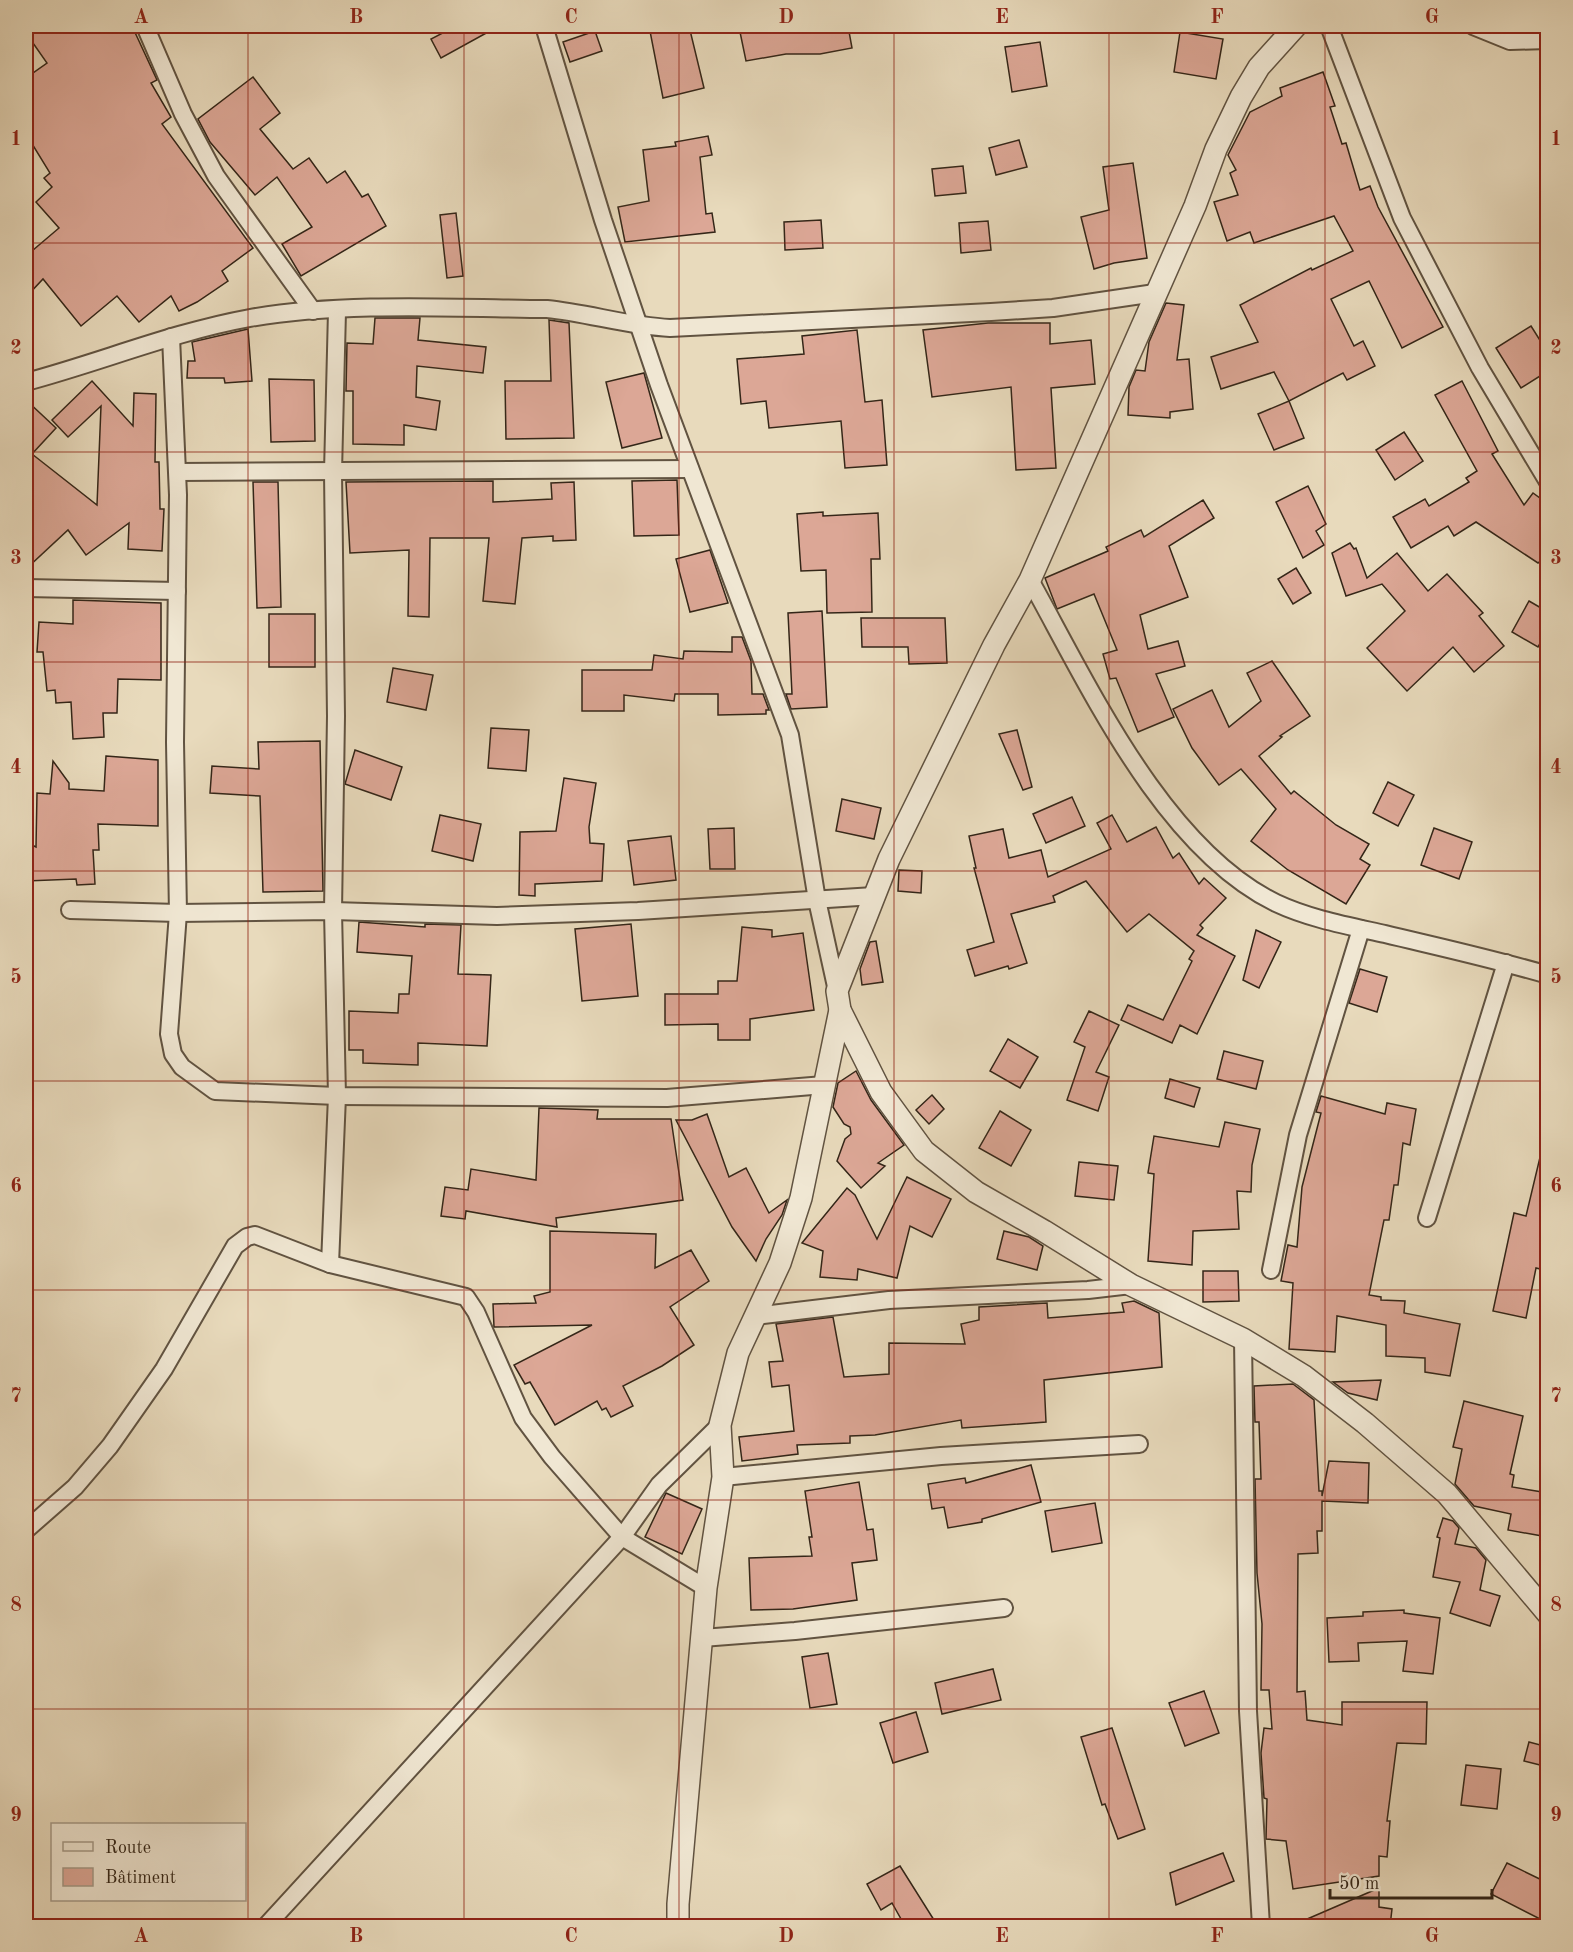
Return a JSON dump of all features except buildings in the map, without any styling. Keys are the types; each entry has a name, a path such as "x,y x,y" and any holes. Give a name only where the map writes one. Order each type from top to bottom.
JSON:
{"street":[{"path":"145,26 183,114 216,176 313,311"},
{"path":"544,26 603,220 640,327 690,469 790,735 817,900 839,1000 881,1092 924,1151 976,1192 1131,1285 1243,1339 1304,1376 1365,1423 1447,1494 1548,1614"},
{"path":"678,1926 678,1904 706,1588 723,1477 720,1425 738,1353 780,1263 801,1197 839,1000 889,859 988,656 1030,580 1195,206 1216,149 1259,66 1296,26"},
{"path":"1329,26 1402,218 1480,368 1548,482"},
{"path":"1473,26 1510,41 1548,40"},
{"path":"26,382 89,365 171,337 253,317 313,311 547,309 576,312 640,327 670,328 1053,308 1155,293"},
{"path":"330,1264 337,1096 333,911 336,705 333,472 337,310"},
{"path":"171,337 178,472 175,742 178,913 169,1034 173,1054 182,1066 215,1091 337,1096 667,1098 824,1085"},
{"path":"178,472 690,469"},
{"path":"1030,580 1115,732 1151,786 1189,834 1234,877 1276,903 1320,919 1548,975"},
{"path":"26,588 177,591"},
{"path":"70,910 178,913 333,911 497,916 638,911 874,896"},
{"path":"1271,1270 1298,1135 1361,929"},
{"path":"1428,1218 1506,963"},
{"path":"26,1530 75,1487 110,1446 164,1369 240,1241 255,1235 330,1264 466,1297 479,1318 523,1418 552,1456 622,1537 706,1588"},
{"path":"755,1316 889,1300 1088,1290 1131,1285"},
{"path":"1243,1339 1248,1711 1262,1926"},
{"path":"266,1926 622,1537 659,1485 720,1425"},
{"path":"723,1477 941,1456 1139,1444"},
{"path":"702,1638 795,1632 1004,1608"}]}
